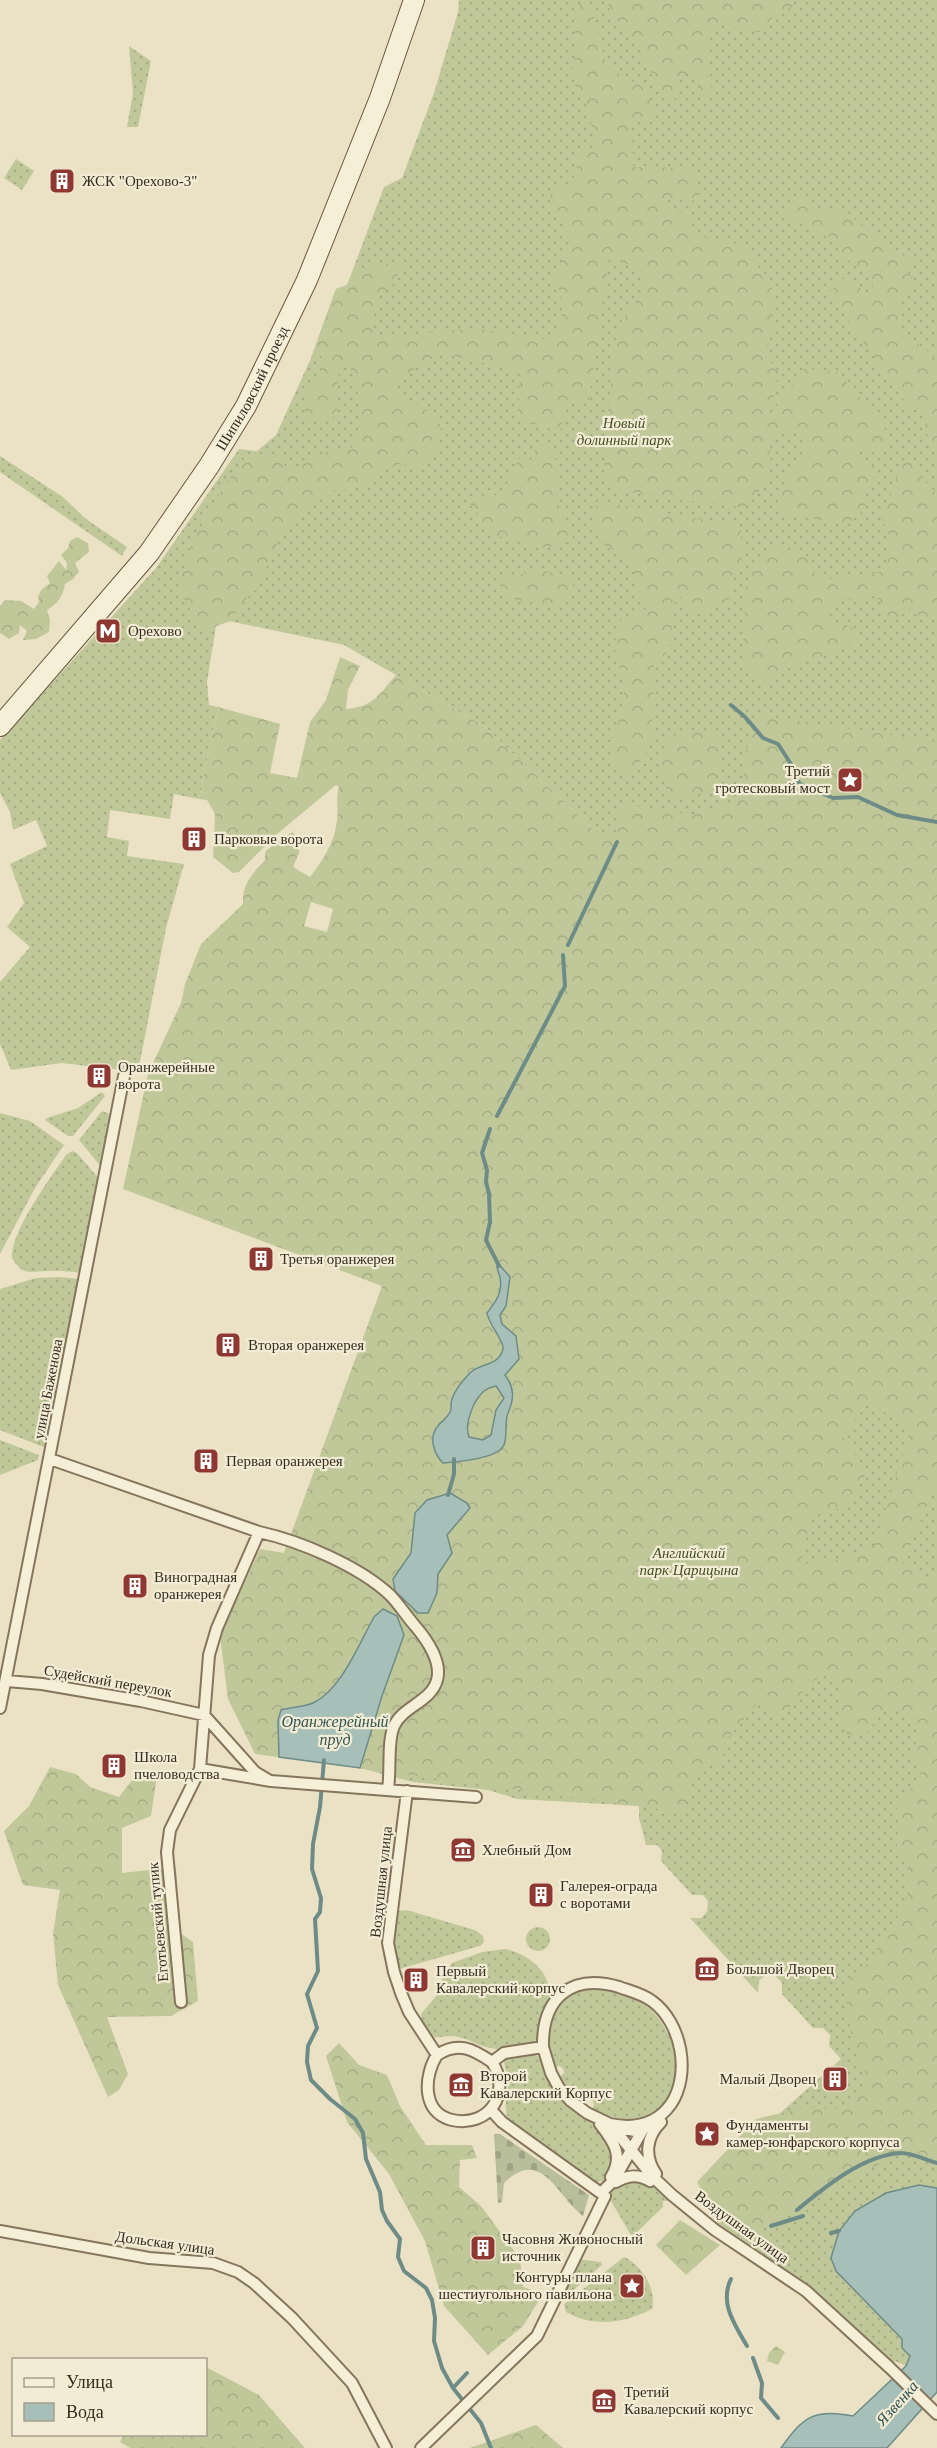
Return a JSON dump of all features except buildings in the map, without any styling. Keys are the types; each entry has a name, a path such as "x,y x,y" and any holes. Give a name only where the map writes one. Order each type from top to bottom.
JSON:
{"main road":[{"name":"Шипиловский проезд","path":"0,726 149,553 186,501 236,422 307,280 380,98 414,0"}],"street":[{"name":"улица Баженова","path":"0,1708 124,1076"},
{"path":"50,1459 259,1532 280,1537 320,1554 367,1579 390,1595 429,1642 438,1679 431,1693 400,1717 393,1727 388,1789"},
{"name":"Еготьевский тупик","path":"181,2002 167,1852 170,1830 200,1768 208,1655 217,1628 259,1532"},
{"name":"Судейский переулок","path":"7,1680 141,1701 204,1715"},
{"path":"204,1715 255,1772 270,1781"},
{"path":"200,1768 270,1781 476,1797"},
{"name":"Воздушная улица","path":"406,1791 388,1943 401,1993 437,2055"},
{"path":"492,2062 504,2053 543,2047 547,2017 552,2006 557,1998 581,1983 609,1984 635,1992 652,2001 671,2024 678,2043 683,2069 677,2095 668,2107 644,2127 614,2180 601,2193"},
{"path":"460,2046 475,2050 492,2062 499,2078 500,2089 498,2099 491,2110 480,2117 468,2120 451,2120 439,2113 430,2102 427,2090 427,2078 437,2055 446,2049 460,2046"},
{"name":"Воздушная улица","path":"543,2047 545,2059 559,2088 571,2101 587,2113 612,2126 653,2177 714,2230 806,2291 937,2414"},
{"path":"421,2448 537,2336 605,2196 502,2122 491,2110"},
{"path":"661,2122 651,2134 648,2146 648,2158 656,2174 650,2181 634,2176 616,2182 614,2180 611,2177 618,2158 617,2150 613,2140 600,2124 644,2127 661,2122"},
{"name":"Дольская улица","path":"0,2231 149,2258 213,2263 238,2272 254,2283 292,2319 352,2383 386,2448"}],"green space":[{"name":"Новый долинный парк","path":"459,0 937,0 937,2359 906,2366 895,2361 889,2367 827,2310 717,2232 722,2220 702,2182 841,2059 829,2046 830,2035 823,2028 813,2028 782,1994 782,1983 776,1976 765,1975 759,1981 758,1993 690,1918 701,1918 707,1912 708,1901 703,1895 692,1895 661,1861 662,1851 657,1845 646,1845 639,1818 639,1806 517,1799 488,1790 413,1782 360,1768 323,1763 595,831 484,726 344,645 229,621 216,626 207,682 209,705 218,707 199,799 174,794 170,819 110,810 107,837 129,841 127,856 184,864 166,928 138,1072 62,1063 11,1070 0,1044 0,982 30,947 7,927 24,903 10,864 47,846 36,820 13,830 10,812 0,793 0,740 156,568 239,449 257,451 276,435 311,358 336,289 347,285 384,187 402,178 434,93 458,12"},
{"path":"607,0 794,0 794,6 772,18 760,32 739,31 728,22 715,25 706,57 712,89 705,98 691,73 678,77 681,91 674,100 667,99 662,92 633,37 612,14"},
{"name":"Новый долинный парк","path":"584,3 592,12 607,67 648,90 656,123 632,119 633,167 692,168 702,201 664,200 690,219 695,235 743,245 773,289 772,331 765,356 779,372 769,416 805,368 837,372 883,424 890,443 881,454 870,452 861,444 853,451 876,468 873,479 861,494 867,502 863,511 848,524 784,514 777,504 790,472 808,453 804,448 807,436 790,431 770,437 767,476 759,491 745,508 632,493 604,485 606,429 617,327 633,307 648,276 621,261 609,259 589,400 569,401 560,432 518,419 520,372 442,353 394,381 392,390 430,412 441,425 437,451 434,455 418,468 398,464 380,471 367,482 353,489 337,490 299,512 275,547 258,588 244,601 230,621 203,631 182,595 181,581 185,563 192,544 213,504 245,458 250,454 278,454 287,469 304,464 329,450 354,447 360,403 348,360 338,378 337,409 331,420 305,418 305,394 320,372 321,356 311,358 336,289 347,285 354,269 405,261 392,286 379,293 373,319 374,337 418,336 433,331 479,329 544,339 555,336 560,323 562,307 560,292 554,279 567,247 568,235 551,205 550,198 552,190 563,187 576,175 578,152 588,148 596,152 588,105 575,86 572,72 575,58 574,8"},
{"path":"129,46 151,61 138,127 127,127 133,93"},
{"path":"16,159 34,171 22,190 4,178"},
{"path":"801,198 818,211 846,211 867,230 914,263 908,272 916,284 899,300 900,323 903,333 929,352 937,363 937,455 925,430 920,410 911,410 829,293 842,278 855,283 866,294 874,292 870,278 861,268 836,255 842,242 806,227 785,213 791,201"},
{"path":"546,444 553,447 556,463 556,498 574,540 545,548 493,535 470,504 470,496 502,495 518,459 531,460 535,450"},
{"path":"0,456 63,497 86,519 127,547 122,556 0,472"},
{"path":"907,458 937,495 937,615 922,619 911,608 893,621 882,612 880,600 869,594 859,603 847,598 831,605 822,614 829,623 842,623 854,629 856,641 842,650 790,668 765,682 742,664 746,588 757,558 776,547 805,553 811,570 823,580 883,571 889,558 890,544 887,530 880,517 894,489 899,466"},
{"path":"597,501 741,526 742,561 731,577 732,595 725,604 692,617 679,594 675,601 669,647 664,655 654,663 652,740 642,760 628,775 614,763 611,739 619,721 625,686 615,651 616,624 646,609 636,584 632,557 619,555 599,541 595,523"},
{"path":"77,537 88,543 89,552 75,563 79,572 65,584 59,599 47,610 50,620 49,632 36,639 23,640 27,631 20,625 19,633 9,639 0,633 0,606 5,600 21,601 34,609 39,602 38,596 42,589 50,583 47,576 59,561 66,570 67,563 61,555 68,548 70,541"},
{"path":"542,570 574,580 572,592 563,607 516,600 504,594 497,579"},
{"name":"Английский парк Царицына","path":"340,657 360,666 348,690 346,709 363,706 370,702 396,675 484,726 595,831 615,835 620,804 694,815 744,798 744,756 759,715 937,742 937,1482 903,1563 924,1579 937,1579 937,2159 910,2151 896,2155 743,2239 719,2227 697,2182 756,2119 803,2108 836,2109 849,2103 859,2094 865,2083 866,2073 854,2051 843,1985 868,1963 900,1913 911,1888 908,1882 909,1868 898,1853 896,1810 920,1775 914,1760 917,1727 912,1715 902,1711 884,1712 865,1734 848,1735 841,1719 842,1688 831,1674 813,1682 785,1711 777,1714 763,1700 753,1708 725,1742 722,1762 717,1764 711,1757 698,1769 689,1786 685,1811 674,1811 255,1754 228,1699 220,1636 260,1549 284,1553 382,1286 123,1189 148,1074 181,1003 185,984 201,944 243,904 246,885 265,860 265,852 268,849 292,832 298,838 299,853 293,867 310,877 328,850 336,828 339,787 336,785 276,835 239,872 233,873 213,857 215,814 207,800 199,799 218,707 280,724 270,773 297,778 310,722 326,700","holes":["311,902 333,909 327,932 304,926","870,1401 910,1432 874,1545 837,1560 801,1564 811,1517 848,1506 867,1471 842,1436"]},
{"path":"683,730 720,735 718,774 706,790 697,795 669,797 660,764 667,741"},
{"path":"102,1092 105,1096 73,1136 68,1136 45,1120 78,1108"},
{"path":"102,1111 112,1115 102,1168 79,1140"},
{"path":"0,1113 30,1121 64,1145 35,1188 0,1254"},
{"path":"72,1151 77,1153 100,1180 82,1273 27,1272 20,1268 12,1258 17,1234 42,1190 66,1155"},
{"path":"36,1278 80,1279 46,1448 0,1430 0,1289"},
{"path":"0,1440 39,1455 38,1460 0,1475"},
{"path":"50,1767 76,1774 90,1787 119,1797 139,1771 157,1775 151,1816 122,1828 122,1873 176,1867 180,1933 193,1942 198,2001 171,2016 107,2017 128,2074 119,2090 108,2097 58,1985 53,1933 60,1890 23,1885 4,1831 29,1806"},
{"path":"406,1910 475,1930 483,1936 484,1942 480,1946 399,1969 395,1956 393,1932 399,1911"},
{"path":"538,1927 547,1930 550,1939 547,1948 538,1951 529,1948 526,1939 529,1930"},
{"path":"505,1949 529,1959 536,1965 542,1971 549,1987 549,1999 541,2017 536,2040 521,2047 495,2049 455,2036 429,2037 421,2024 421,2014 437,1995 444,1974 452,1963 482,1952"},
{"path":"594,1987 626,1993 648,2007 662,2024 672,2043 676,2063 675,2082 668,2099 654,2112 633,2119 622,2119 592,2109 594,2104 592,2100 587,2099 583,2104 558,2078 564,2073 563,2068 559,2066 553,2068 548,2040 552,2016 567,1998 579,1991"},
{"path":"339,2043 359,2065 387,2075 400,2106 426,2145 472,2145 477,2158 460,2160 459,2187 481,2206 520,2259 523,2287 543,2294 523,2326 488,2355 444,2306 425,2241 389,2174 347,2122 326,2056"},
{"path":"528,2051 539,2057 559,2096 579,2114 600,2124 617,2150 607,2181 591,2182 512,2126 506,2113 508,2080 504,2061 506,2057"},
{"path":"494,2134 500,2134 589,2195 583,2216 548,2178 539,2172 529,2170 517,2173 504,2183 502,2202 498,2203"},
{"path":"625,2177 650,2181 670,2201 663,2201 663,2207 632,2237 608,2196 609,2192"},
{"path":"680,2220 720,2245 686,2275 656,2245"},
{"path":"624,2257 637,2266 647,2279 652,2294 652,2309 631,2318 609,2322 587,2320 566,2312 564,2304"},
{"path":"577,2259 601,2262 602,2265 562,2300 559,2298"},
{"path":"776,2346 785,2352 778,2365 767,2361 769,2353"},
{"path":"207,2368 259,2395 305,2448 130,2448 120,2442 123,2436 207,2436"},
{"path":"536,2425 563,2448 470,2448"}],"water":[{"path":"497,1262 510,1277 506,1306 500,1315 502,1324 516,1336 519,1359 505,1375 511,1384 512,1394 504,1445 494,1454 486,1457 443,1463 433,1445 435,1430 449,1414 451,1403 459,1386 475,1369 498,1358 503,1349 502,1342 487,1313 500,1292","holes":["496,1386 504,1398 496,1410 491,1435 483,1440 469,1437 469,1420 479,1396"]},
{"path":"450,1493 467,1503 470,1508 447,1535 452,1553 438,1574 437,1593 428,1613 418,1613 395,1591 393,1579 411,1553 415,1513 427,1500"},
{"name":"Оранжерейный пруд","path":"383,1609 397,1616 404,1635 360,1768 279,1757 278,1720 281,1710 313,1703 323,1697 341,1677 374,1617"},
{"name":"Язвенка","path":"919,2185 937,2188 937,2392 887,2448 781,2448 796,2429 811,2417 828,2413 853,2416 906,2366 910,2356 902,2348 902,2339 836,2271 831,2258 839,2231 855,2211 886,2193"}],"waterway":[{"path":"731,705 763,738 778,744 800,784 833,798 858,797 897,815 937,822"},
{"path":"568,945 617,842"},
{"path":"497,1116 565,986 563,955"},
{"path":"490,1129 482,1153 487,1170 486,1182 489,1194 490,1222 486,1240 499,1266"},
{"path":"448,1495 454,1474 454,1459"},
{"path":"324,1760 320,1807 313,1844 312,1869 321,1898 320,1912 315,1919 318,1971 307,1994 317,2028 308,2046 307,2062 311,2080 355,2119 363,2133 366,2159 380,2192 382,2210 400,2239 398,2257 404,2271 426,2288 432,2300 435,2318 434,2341 442,2368 453,2388 481,2423 491,2448"},
{"path":"797,2210 845,2174 887,2155 901,2153 914,2155 937,2163"},
{"path":"771,2226 803,2216"},
{"path":"831,2233 839,2231"},
{"path":"731,2279 727,2297 730,2314 747,2346"},
{"path":"753,2358 762,2383 761,2398 778,2418"},
{"path":"453,2388 467,2373"}],"place":[{"name":"ЖСК \"Орехово-3\"","path":"62,181"},
{"name":"Орехово","path":"108,631"},
{"name":"Третий гротесковый мост","path":"850,780"},
{"name":"Парковые ворота","path":"194,839"},
{"name":"Оранжерейные ворота","path":"99,1076"},
{"name":"Третья оранжерея","path":"261,1259"},
{"name":"Вторая оранжерея","path":"228,1345"},
{"name":"Первая оранжерея","path":"206,1461"},
{"name":"Виноградная оранжерея","path":"135,1586"},
{"name":"Школа пчеловодства","path":"114,1766"},
{"name":"Хлебный Дом","path":"463,1850"},
{"name":"Галерея-ограда с воротами","path":"541,1895"},
{"name":"Большой Дворец","path":"707,1969"},
{"name":"Первый Кавалерский корпус","path":"416,1980"},
{"name":"Малый Дворец","path":"835,2079"},
{"name":"Второй Кавалерский Корпус","path":"461,2085"},
{"name":"Фундаменты камер-юнфарского корпуса","path":"707,2134"},
{"name":"Часовня Живоносный источник","path":"483,2248"},
{"name":"Контуры плана шестиугольного павильона","path":"632,2286"},
{"name":"Третий Кавалерский корпус","path":"604,2401"}]}
